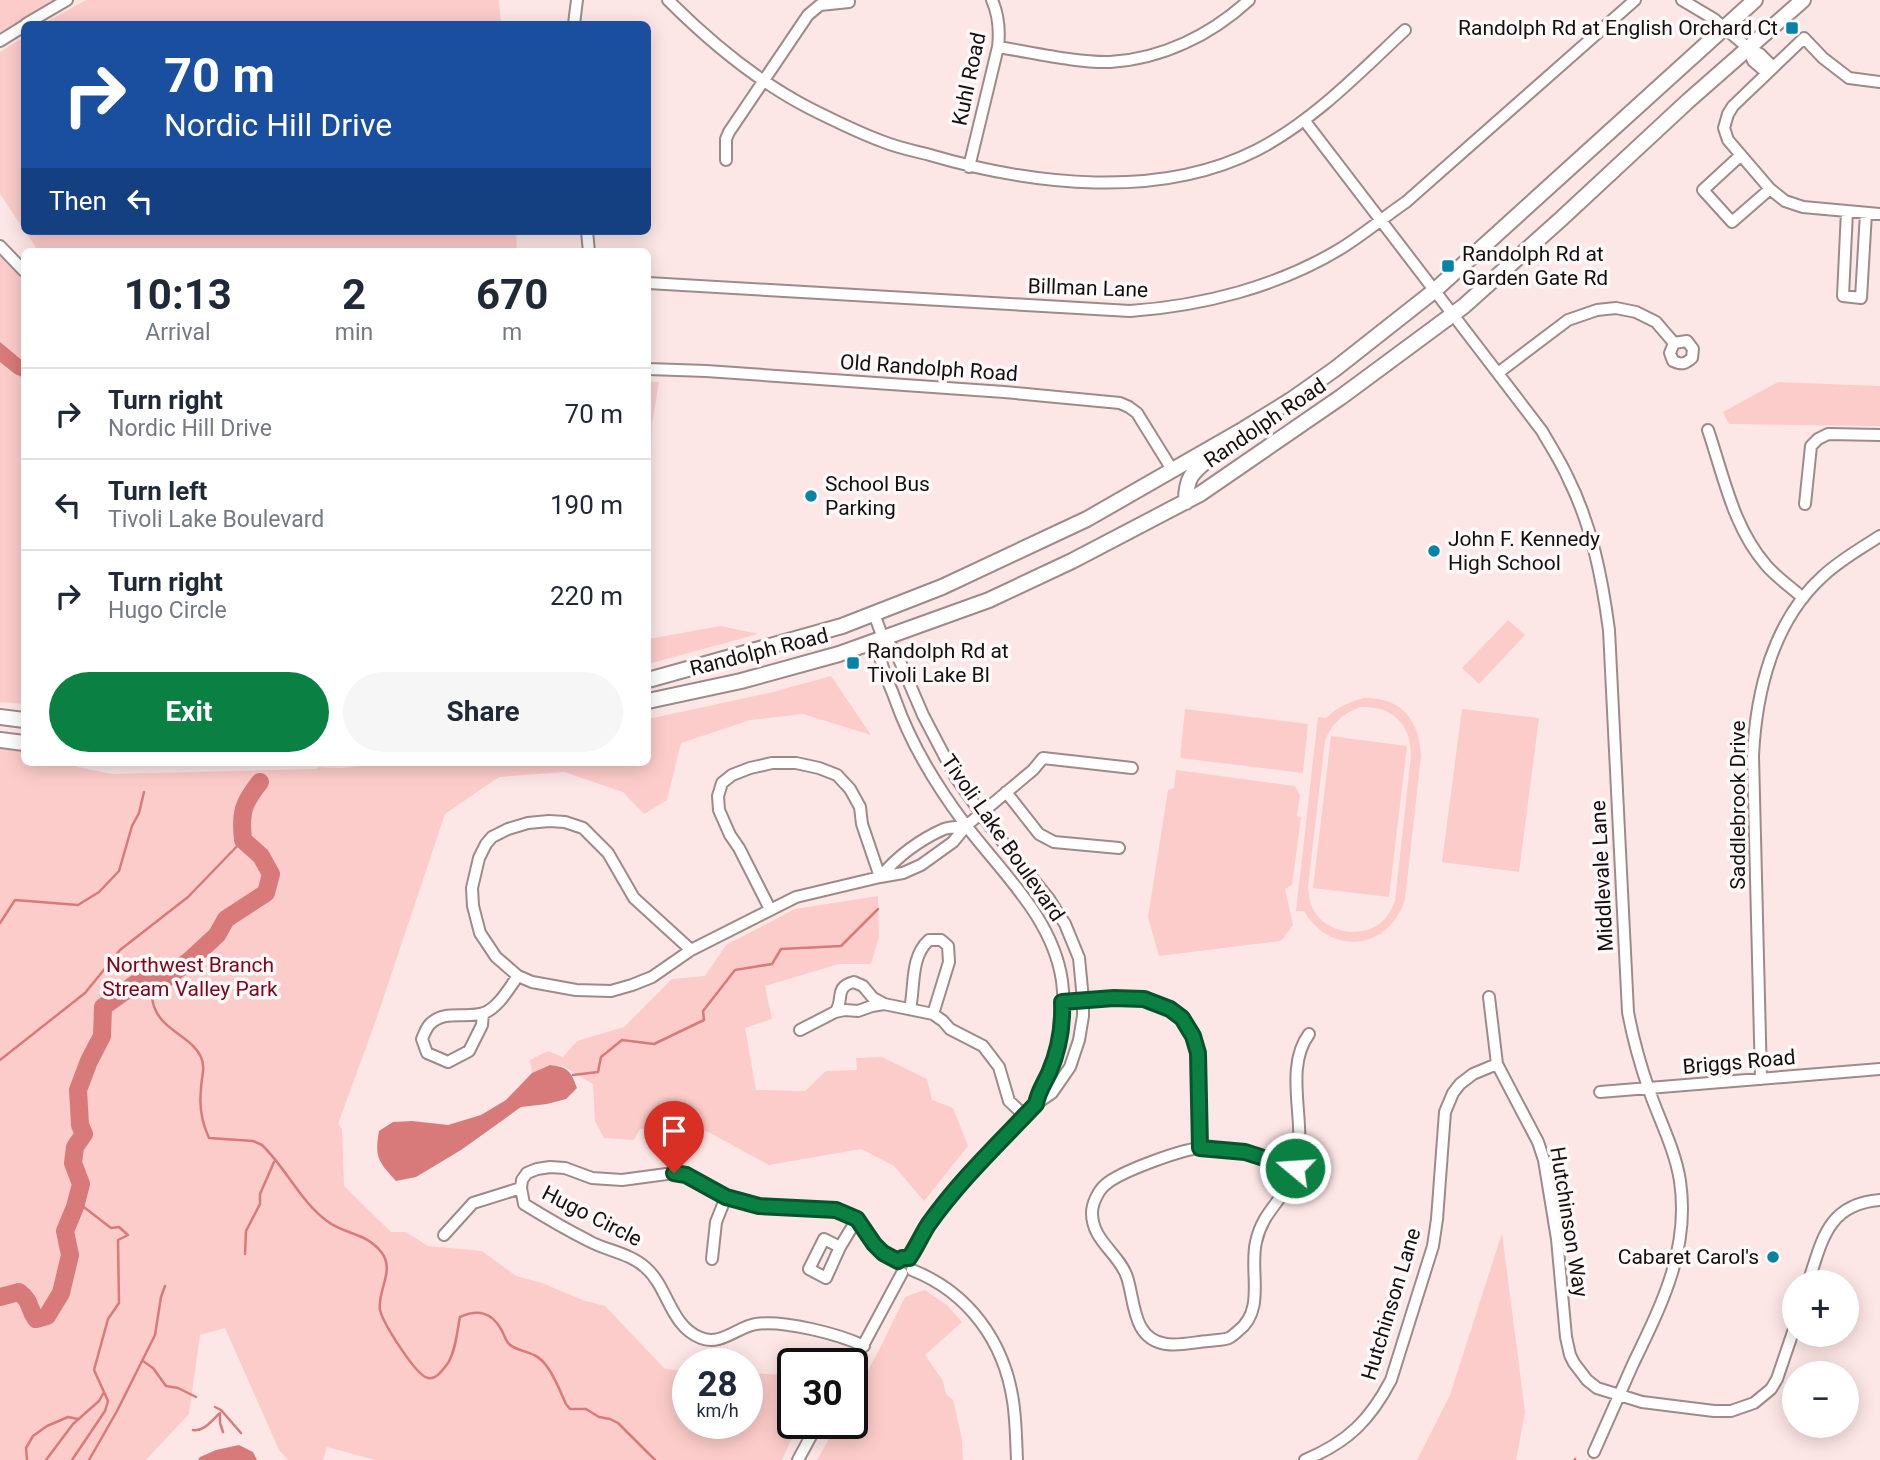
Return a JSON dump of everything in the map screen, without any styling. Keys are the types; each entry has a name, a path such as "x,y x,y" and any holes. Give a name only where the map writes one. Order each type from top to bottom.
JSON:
{"main road":[{"name":"Randolph Road","path":"651,679 811,636 942,587 1116,504 1244,429 1335,369 1434,291 1755,0"},
{"name":"Randolph Road","path":"651,700 839,654 989,600 1186,502 1341,397 1452,315 1802,0"},
{"path":"1186,502 1186,486 1190,476 1244,429"},
{"path":"1117,536 1173,498 1178,488 1172,471"},
{"path":"0,718 21,720"},
{"path":"0,740 21,743"}],"street":[{"path":"32,21 67,0"},
{"path":"574,21 577,0"},
{"path":"668,0 727,54 764,80 809,108 865,134 969,167 1035,177 1114,183 1180,176 1257,150 1322,106 1405,30"},
{"name":"Kuhl Road","path":"969,167 998,47 1000,30 992,0"},
{"path":"998,47 1110,62 1153,55 1211,30 1249,0"},
{"name":"Billman Lane","path":"651,283 1130,311 1163,309 1225,297 1283,278 1340,249 1406,202 1635,0"},
{"path":"1682,0 1714,19 1748,48 1753,61 1770,70"},
{"path":"726,160 726,139 808,15 820,5 849,2"},
{"path":"0,41 21,28"},
{"path":"1880,82 1849,78 1823,58 1804,38 1733,106 1724,128 1728,140 1770,189 1785,201 1803,208 1880,214"},
{"name":"Middlevale Lane","path":"1304,120 1542,431 1580,505 1603,586 1609,630 1628,1013 1635,1048 1673,1153 1680,1180 1682,1206 1680,1242 1672,1278 1594,1451"},
{"path":"1741,155 1703,190 1732,222 1770,189"},
{"path":"1847,211 1843,296 1861,298 1866,213"},
{"path":"0,246 21,268"},
{"path":"1498,373 1568,320 1597,310 1636,312 1656,322 1674,343"},
{"name":"Old Randolph Road","path":"651,369 923,386 1120,402 1137,414 1172,471"},
{"path":"1708,430 1732,507 1747,541 1767,567 1803,598"},
{"path":"1805,504 1811,446 1818,439 1828,434 1880,435"},
{"name":"Saddlebrook Drive","path":"1761,1079 1753,756 1760,693 1783,630 1803,598 1839,562 1880,537"},
{"name":"Tivoli Lake Boulevard","path":"864,1346 926,1228 971,1173 1036,1104 1052,1093 1070,1067 1079,1040 1083,1000 1079,958 1065,924 1049,899 956,778 923,715 895,650 883,638 874,614"},
{"name":"Tivoli Lake Boulevard","path":"883,638 880,656 901,714 939,788 1032,908 1056,955 1062,982 1063,1016 1059,1046 1036,1104"},
{"path":"691,950 635,898 608,853 583,828 565,822 528,823 492,837 479,858 472,888 473,906 480,933 496,957 518,976 532,982 576,990 611,990 652,977 691,950 796,897 903,873 921,865 953,842 967,826 1033,770 1043,758 1132,768"},
{"path":"770,909 719,810 718,796 722,783 732,775 750,768 772,763 796,763 837,775 850,789 860,807 862,824 880,877"},
{"path":"1006,792 1039,834 1054,842 1119,848"},
{"path":"880,877 897,857 920,843 946,828 967,826"},
{"path":"910,1009 916,964 922,946 929,940 941,940 948,946 949,962 933,1014"},
{"path":"483,1013 482,1025 469,1051 448,1062 427,1052 422,1038 430,1024 445,1016 483,1013 503,997 518,976"},
{"path":"835,1012 839,1008 843,987 854,982 863,986 873,999 884,1004 933,1014 950,1029 983,1046 999,1067 1009,1101 1025,1116"},
{"name":"Hutchinson Way","path":"1489,997 1497,1064 1538,1142 1544,1160 1557,1239 1566,1337 1570,1355 1587,1380 1597,1388 1642,1402 1731,1411 1754,1403 1772,1388 1788,1347"},
{"path":"1062,1002 1144,999 1170,1009 1182,1018 1193,1036 1198,1053 1200,1148"},
{"path":"800,1031 835,1012 858,1011 884,1004"},
{"path":"1295,1168 1245,1152 1200,1148 1170,1154 1107,1183 1099,1192 1091,1210 1094,1228 1125,1271 1135,1315 1147,1335 1164,1344 1177,1345 1230,1338 1250,1318 1254,1300 1254,1246 1259,1228 1290,1181 1295,1168 1299,1146 1297,1066 1302,1044 1310,1034"},
{"name":"Hutchinson Lane","path":"1306,1460 1341,1442 1358,1428 1380,1400 1391,1380 1433,1246 1445,1112 1460,1084 1473,1074 1497,1064"},
{"name":"Briggs Road","path":"1601,1092 1880,1069"},
{"name":"Hugo Circle","path":"857,1219 836,1210 759,1206 726,1197 686,1175 674,1173 609,1180 592,1178 565,1168 550,1167 527,1173 521,1188 524,1204 591,1243 643,1264 650,1271 681,1324 701,1338 718,1340 753,1324 774,1323 832,1334 864,1346"},
{"name":"Hugo Circle","path":"443,1235 473,1203 521,1188"},
{"path":"712,1259 716,1222 726,1197"},
{"path":"1812,1270 1824,1234 1837,1216 1872,1200 1880,1200"},
{"path":"840,1247 857,1219 883,1253 949,1289 968,1306 988,1332 1007,1375 1013,1402 1017,1460"},
{"path":"798,1460 809,1439"}],"green space":[{"path":"0,0 69,0 34,21 21,21 21,29 0,42"},
{"path":"86,0 499,0 501,21 48,21"},
{"path":"21,39 21,226 0,194 0,52"},
{"path":"28,235 516,235 517,248 36,248"},
{"path":"0,239 21,271 21,704 0,702"},
{"path":"651,381 659,382 652,424 651,462"},
{"path":"1778,382 1880,386 1880,426 1729,424 1723,412"},
{"path":"1508,620 1525,635 1479,684 1462,668"},
{"path":"721,626 758,634 651,663 651,638"},
{"name":"Northwest Branch Stream Valley Park","path":"831,676 871,735 803,714 750,720 681,743 667,800 644,814 623,792 564,772 499,777 445,814 338,1124 342,1129 344,1186 391,1232 406,1232 428,1246 482,1251 516,1276 605,1306 665,1369 672,1370 672,1439 763,1439 763,1374 777,1375 777,1439 792,1439 782,1460 375,1460 327,1447 323,1460 288,1460 279,1450 225,1328 200,1335 189,1414 146,1460 0,1460 0,749 21,751 21,766 77,766 112,774 366,766 651,766 651,718 773,692"},
{"path":"1364,698 1389,702 1406,713 1417,731 1421,756 1405,899 1387,929 1374,937 1344,941 1329,936 1315,926 1304,911 1296,911 1318,717 1326,718 1348,703","holes":["1361,707 1372,708 1398,719 1408,734 1411,755 1395,901 1379,924 1370,929 1350,932 1322,921 1311,904 1308,887 1325,741 1331,729 1343,716"]},
{"path":"1185,709 1308,724 1303,773 1180,758"},
{"path":"1462,709 1539,718 1519,872 1442,862"},
{"path":"1331,736 1407,746 1389,897 1313,888"},
{"path":"1176,770 1295,786 1300,795 1297,816 1301,817 1292,885 1285,889 1293,925 1281,941 1159,956 1148,917 1168,790 1174,788"},
{"path":"878,896 879,937 871,964 839,964 765,986 772,1019 745,1028 756,1090 805,1091 826,1071 857,1070 856,1058 882,1057 927,1079 932,1100 953,1108 968,1146 924,1201 894,1166 861,1149 769,1165 697,1126 640,1129 634,1140 604,1138 595,1121 593,1084 563,1066 550,1065 532,1073 530,1060 548,1051 563,1057 577,1041 624,1027 672,979 705,976 726,945 795,909"},
{"path":"1502,1233 1525,1412 1516,1460 1417,1460 1450,1395"},
{"path":"925,1290 947,1305 962,1322 925,1355 943,1381 946,1394 953,1400 962,1439 963,1460 817,1460 829,1439 868,1439 868,1370 905,1297"}],"shaded area":[{"path":"0,342 21,360 21,377 15,374 0,362"},
{"path":"550,1065 565,1069 573,1078 577,1088 566,1099 521,1107 461,1150 416,1177 396,1181 379,1159 379,1131 393,1122 448,1125 481,1115 506,1100 532,1073"},
{"path":"239,1445 253,1452 257,1460 198,1460 216,1450"}],"waterway":[{"path":"0,1297 19,1292 26,1299 36,1319 47,1316 61,1293 70,1255 65,1231 81,1184 73,1163 75,1147 84,1134 80,1125 78,1090 102,1036 103,1007 139,981 160,983 217,935 226,919 266,893 271,874 261,856 243,840 242,831 244,809 260,782"},
{"path":"0,923 15,900 78,905 99,892 119,871 144,792"},
{"path":"0,1060 85,993 120,950 188,897 243,840"},
{"path":"573,1075 598,1072 601,1057 622,1040 654,1044 704,1020 703,1011 735,970 772,964 781,949 841,946 878,909"},
{"path":"160,983 151,993 159,1017 191,1044 201,1057 201,1109 209,1138 253,1141 262,1145 317,1213 334,1226 362,1237 376,1246 386,1260 387,1267 380,1310 401,1348 423,1375 434,1377 440,1374 448,1363 455,1346 460,1317 473,1313 484,1314 497,1323 511,1346 534,1355 544,1363 570,1409 586,1409 599,1417 618,1423 655,1460"},
{"path":"245,1254 246,1231 260,1204 260,1194 274,1162"},
{"path":"46,1460 73,1424 99,1401 104,1392 94,1370 108,1319 119,1303 118,1240 128,1235 119,1227 111,1228 76,1201"},
{"path":"89,1460 155,1335 165,1286"},
{"path":"143,1361 153,1368 166,1386 178,1388 196,1397"},
{"path":"72,1460 105,1411 108,1401 104,1392"},
{"path":"215,1407 221,1410 241,1433"},
{"path":"193,1430 204,1427 220,1413"},
{"path":"220,1415 223,1432"},
{"path":"27,1460 26,1448 33,1436 47,1426 68,1417 78,1419"}],"place":[{"name":"Randolph Rd at English Orchard Ct","path":"1792,28"},
{"name":"Randolph Rd at Garden Gate Rd","path":"1448,266"},
{"name":"School Bus Parking","path":"811,496"},
{"name":"John F. Kennedy High School","path":"1434,551"},
{"name":"Randolph Rd at Tivoli Lake Bl","path":"853,663"},
{"name":"Cabaret Carol's","path":"1773,1257"}],"route":[{"path":"674,1173 686,1175 726,1197 759,1206 836,1210 857,1219 883,1253 898,1261 909,1258 940,1210 1036,1104 1059,1046 1062,1002 1114,998 1144,999 1170,1009 1182,1018 1193,1036 1198,1053 1200,1148 1245,1152 1295,1168"}]}
